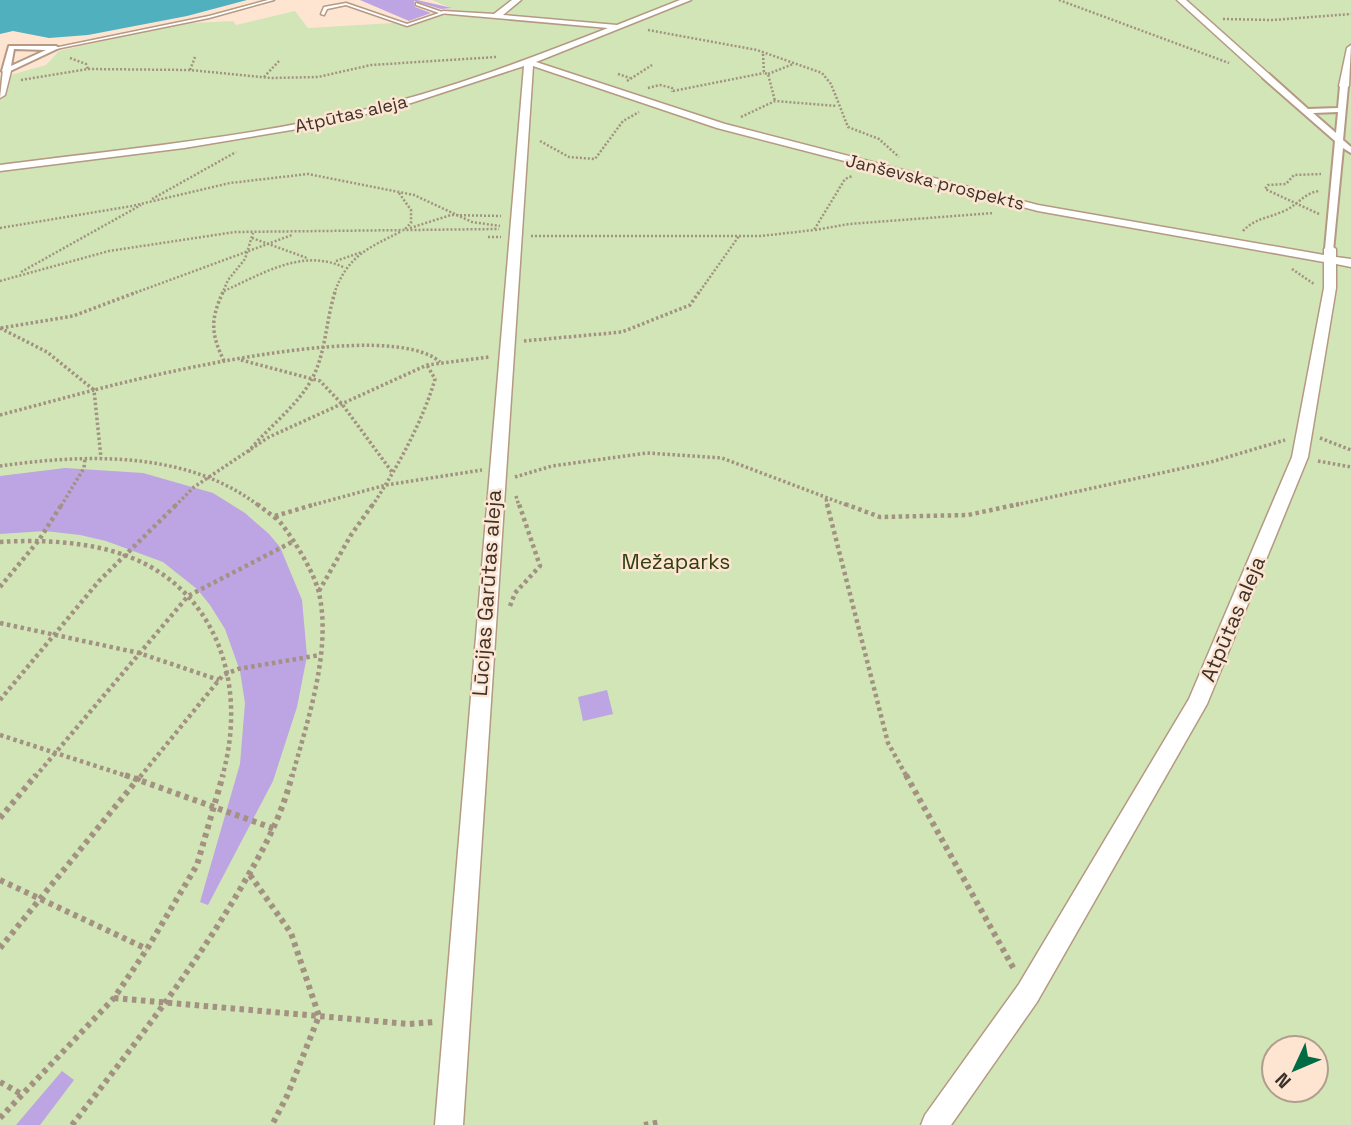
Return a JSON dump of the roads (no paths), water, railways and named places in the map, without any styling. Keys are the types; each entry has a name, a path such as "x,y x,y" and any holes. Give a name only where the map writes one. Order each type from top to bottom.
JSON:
{"street":[{"path":"496,17 517,0"},
{"name":"Atpūtas aleja","path":"0,168 279,130 419,98 528,62 687,0"},
{"path":"1181,0 1351,151"},
{"path":"443,13 620,26"},
{"path":"0,44 11,47 56,48"},
{"path":"0,95 11,47"},
{"path":"6,71 56,48"},
{"name":"Atpūtas aleja","path":"935,1125 1028,993 1197,704 1300,457 1307,433 1330,288 1338,140 1351,48"},
{"name":"Janševska prospekts","path":"528,62 721,126 1038,208 1238,244 1330,254 1351,263"},
{"name":"Lūcijas Garūtas aleja","path":"449,1125 484,632 504,468 508,356 521,223 528,62"},
{"path":"1307,111 1341,110"}],"lane":[{"path":"56,48 209,17 272,0"},
{"path":"323,14 325,8 343,4 407,25 443,13"},
{"path":"417,4 443,13"}],"water":[{"path":"0,0 247,0 187,16 88,35 49,38 13,31 0,34"}],"park label":[{"name":"Mežaparks","path":"676,562"}]}
